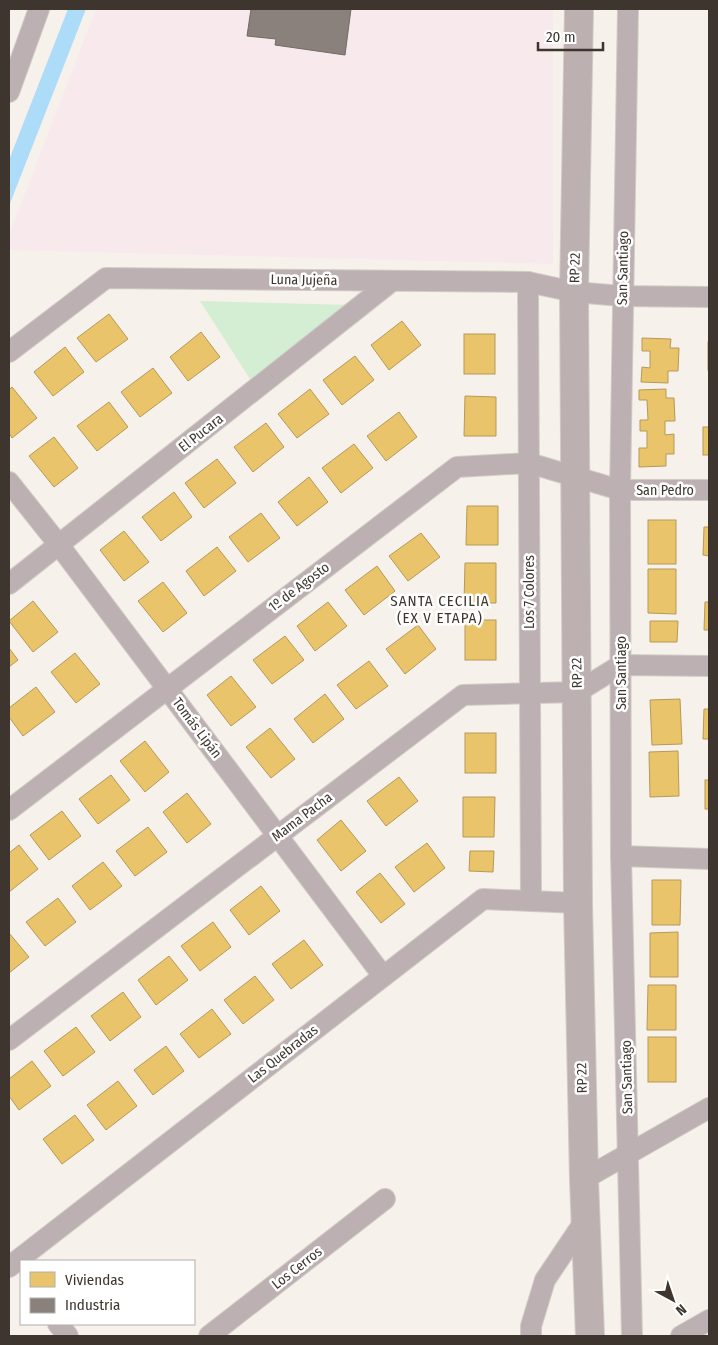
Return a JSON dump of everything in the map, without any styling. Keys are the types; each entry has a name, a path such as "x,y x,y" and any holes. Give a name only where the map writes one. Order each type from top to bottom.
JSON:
{"street":[{"path":"9,92 39,9"},
{"name":"RP 22","path":"580,9 574,292 578,903 584,1179 590,1336"},
{"name":"San Santiago","path":"628,9 620,490 621,856 632,1336"},
{"name":"Luna Jujeña","path":"9,352 106,278 528,282 574,292 622,296 709,297"},
{"name":"El Pucara","path":"9,584 392,281"},
{"name":"Los 7 Colores","path":"528,282 531,901"},
{"name":"1º de Agosto","path":"9,810 457,467 529,463 620,490"},
{"name":"Tomás Lipán","path":"9,482 383,976"},
{"name":"San Pedro","path":"620,490 709,490"},
{"path":"621,665 709,666"},
{"name":"Mama Pacha","path":"9,1040 463,695 577,692 621,665"},
{"path":"621,856 709,859"},
{"name":"Las Quebradas","path":"21,1260 483,899 578,903"},
{"path":"584,1179 709,1108"},
{"name":"Los Cerros","path":"209,1336 385,1199"},
{"path":"527,1333 545,1280 582,1225"},
{"path":"681,1336 709,1320"},
{"path":"59,1325 68,1336"}],"shaded area":[{"path":"96,9 553,9 553,264 9,250 9,235"}],"green space":[{"path":"200,301 354,305 250,379"}],"water":[{"path":"68,9 86,9 9,206 9,160"}],"building: Viviendas":[{"path":"109,314 128,339 96,362 77,338"},
{"path":"402,321 421,345 389,370 371,345"},
{"path":"201,332 220,357 188,381 170,357"},
{"path":"464,334 495,334 495,374 464,374"},
{"path":"642,338 671,339 670,348 679,348 678,371 668,371 668,383 641,382 642,367 650,368 650,351 642,351"},
{"path":"709,342 709,370 708,370"},
{"path":"65,347 84,372 53,396 34,372"},
{"path":"355,356 374,380 342,405 323,380"},
{"path":"153,368 172,393 140,417 121,392"},
{"path":"12,387 37,418 12,438 9,433 9,390"},
{"path":"310,389 329,414 297,438 278,414"},
{"path":"666,389 666,398 674,398 675,421 665,421 665,435 674,434 674,454 666,454 666,466 639,467 639,448 647,448 647,431 640,431 640,420 648,420 647,400 639,400 639,390"},
{"path":"465,396 496,397 496,436 464,436"},
{"path":"109,402 128,427 97,451 77,426"},
{"path":"399,412 417,437 386,461 367,436"},
{"path":"266,423 284,447 253,472 234,447"},
{"path":"703,427 709,427 709,455 703,455"},
{"path":"54,437 78,468 54,487 29,456"},
{"path":"354,444 373,468 341,493 322,468"},
{"path":"217,459 236,483 204,508 185,483"},
{"path":"309,477 328,502 297,526 278,502"},
{"path":"174,492 192,517 161,541 142,517"},
{"path":"467,506 498,506 498,545 466,545"},
{"path":"261,513 280,538 248,562 229,537"},
{"path":"648,520 676,520 676,564 648,564"},
{"path":"704,527 709,527 709,556 703,555"},
{"path":"124,531 149,562 124,581 100,550"},
{"path":"421,533 440,557 408,581 389,556"},
{"path":"217,547 236,571 204,596 186,571"},
{"path":"465,563 496,563 496,603 464,603"},
{"path":"377,566 395,591 364,615 345,590"},
{"path":"648,569 676,569 676,614 648,613"},
{"path":"163,582 187,613 163,632 138,601"},
{"path":"33,601 58,632 33,652 9,621"},
{"path":"328,602 347,626 315,651 297,626"},
{"path":"705,602 709,602 709,630 704,630"},
{"path":"465,620 496,620 496,660 465,660"},
{"path":"650,621 678,621 677,642 650,642"},
{"path":"418,625 436,649 405,674 386,649"},
{"path":"285,636 304,660 272,684 253,660"},
{"path":"9,648 18,660 9,667"},
{"path":"75,653 100,684 76,703 51,672"},
{"path":"369,661 388,686 356,709 337,685"},
{"path":"231,676 256,707 231,726 207,695"},
{"path":"36,687 55,712 23,736 9,717 9,708"},
{"path":"325,694 344,719 313,743 294,719"},
{"path":"680,699 682,744 652,745 650,700"},
{"path":"704,709 709,709 709,739 703,739"},
{"path":"270,728 295,759 271,778 246,747"},
{"path":"465,733 496,733 496,773 465,773"},
{"path":"145,741 169,772 145,792 120,761"},
{"path":"678,751 679,796 650,797 649,752"},
{"path":"111,775 130,800 98,824 79,799"},
{"path":"399,777 418,801 386,826 367,801"},
{"path":"705,780 709,780 709,809 705,809"},
{"path":"187,793 211,824 187,843 163,812"},
{"path":"463,797 495,797 494,837 463,837"},
{"path":"62,811 81,836 49,860 30,835"},
{"path":"341,820 366,851 341,871 317,840"},
{"path":"148,827 167,852 135,876 116,851"},
{"path":"427,843 445,868 414,892 395,867"},
{"path":"19,845 38,869 9,892 9,853"},
{"path":"470,851 494,851 493,872 469,871"},
{"path":"103,862 122,886 90,910 72,886"},
{"path":"380,873 405,904 381,923 356,892"},
{"path":"652,880 681,880 680,925 652,925"},
{"path":"261,886 280,911 249,935 230,910"},
{"path":"58,898 76,922 45,946 26,922"},
{"path":"213,922 231,947 200,971 181,946"},
{"path":"678,932 678,977 650,977 650,933"},
{"path":"9,933 29,957 9,973"},
{"path":"304,940 323,965 291,989 272,964"},
{"path":"169,956 188,980 156,1005 138,980"},
{"path":"255,976 274,1000 243,1024 224,1000"},
{"path":"648,985 676,985 676,1030 647,1030"},
{"path":"123,992 141,1017 110,1041 91,1016"},
{"path":"212,1009 231,1034 199,1058 180,1034"},
{"path":"76,1027 95,1052 63,1076 44,1051"},
{"path":"648,1037 676,1037 676,1082 648,1082"},
{"path":"166,1046 184,1071 153,1095 134,1070"},
{"path":"32,1061 51,1086 19,1110 9,1096 9,1079"},
{"path":"118,1081 137,1106 106,1130 87,1105"},
{"path":"75,1115 94,1140 62,1164 43,1139"}],"building: Industria":[{"path":"251,9 351,9 345,55 275,45 276,39 247,36"}],"district":[{"name":"SANTA CECILIA (EX V ETAPA)","path":"440,610"}]}
